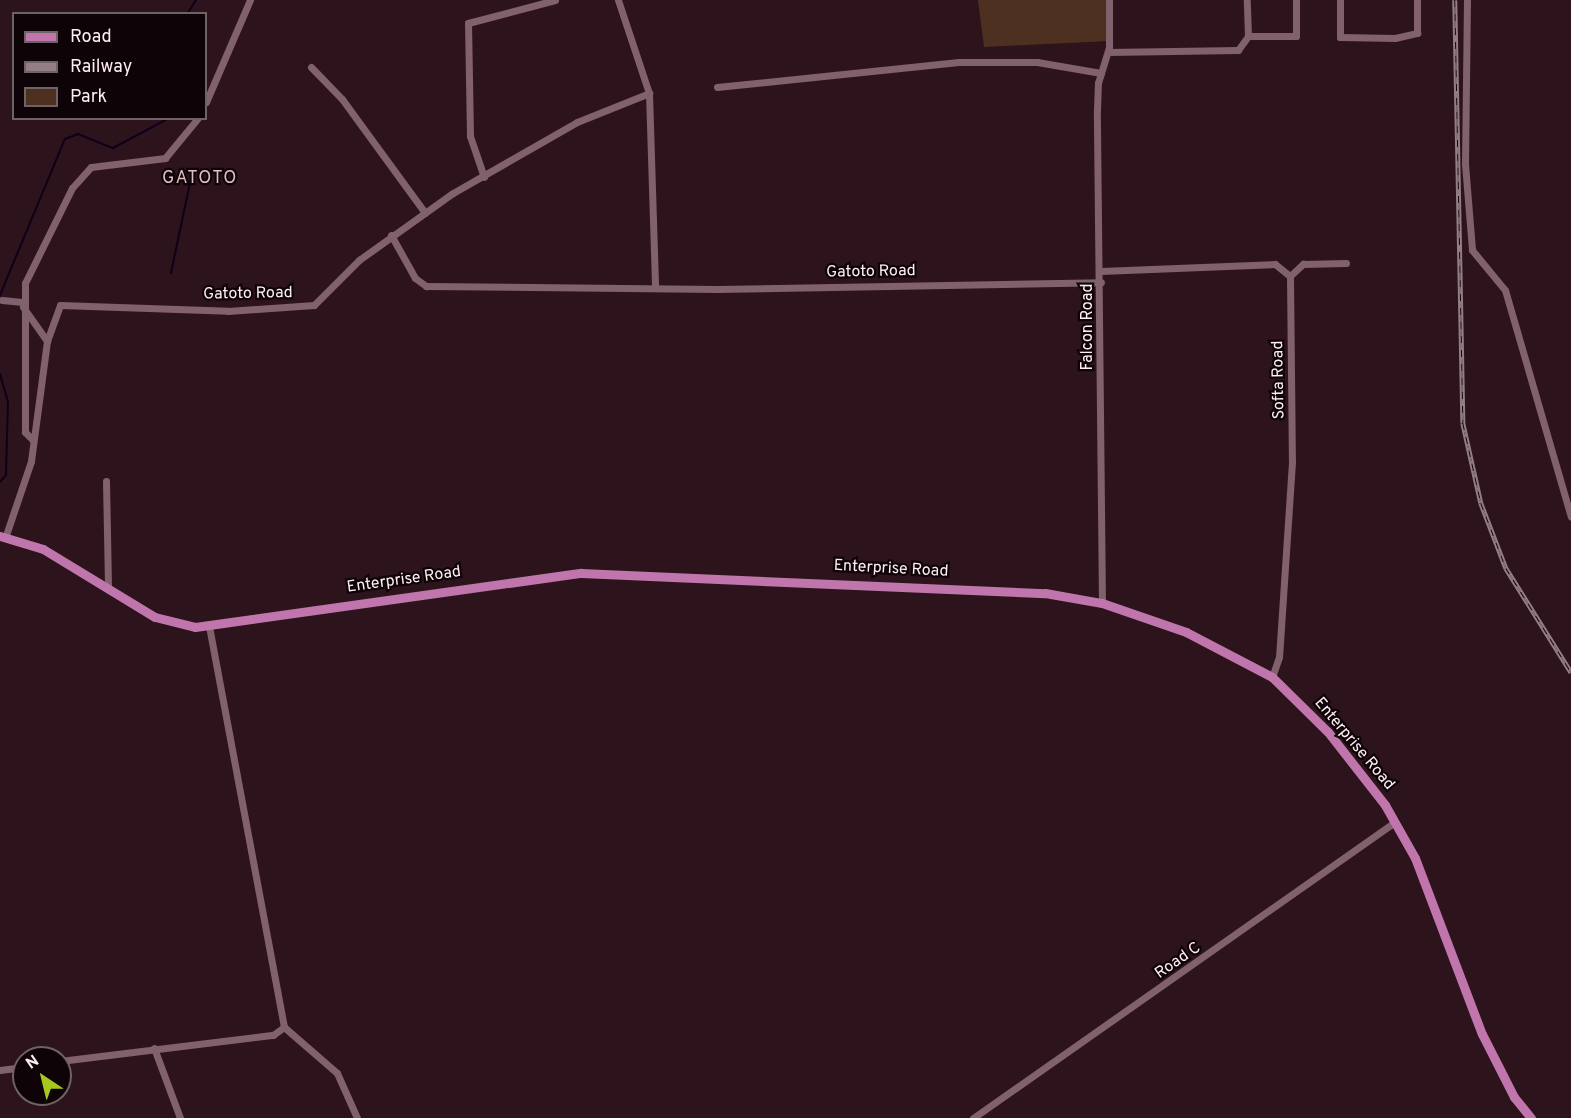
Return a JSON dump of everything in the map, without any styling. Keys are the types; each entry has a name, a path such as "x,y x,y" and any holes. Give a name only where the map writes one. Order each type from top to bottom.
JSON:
{"main road":[{"name":"Enterprise Road","path":"3,537 43,549 175,625 209,626 581,573 1005,589 1102,603 1215,644 1272,677 1328,732 1395,822 1415,858 1482,1034 1514,1097 1531,1118"}],"street":[{"path":"207,100 250,0"},
{"path":"484,177 470,136 468,23 555,0"},
{"path":"618,0 649,93 655,287"},
{"name":"Falcon Road","path":"1102,603 1101,73 1108,52 1109,0"},
{"path":"1108,52 1235,51 1248,36 1247,0"},
{"path":"1248,36 1296,36 1296,0"},
{"path":"1340,0 1340,37 1395,38 1417,33 1417,0"},
{"path":"1467,0 1465,164 1472,250 1505,290 1571,517"},
{"path":"717,87 959,62 1037,62 1101,73"},
{"path":"311,67 342,99 425,213"},
{"name":"Gatoto Road","path":"3,537 31,461 32,439 48,341 62,304 228,311 314,305 391,235 425,213 577,122 649,93"},
{"path":"32,439 25,432 22,305 30,271 82,175 92,167 165,158 196,120"},
{"name":"Gatoto Road","path":"391,235 415,278 426,286 641,288 1101,282"},
{"path":"1101,271 1275,264 1290,276 1303,264 1346,263"},
{"name":"Softa Road","path":"1272,677 1279,657 1293,462 1290,276"},
{"path":"2,300 22,305 48,341"},
{"path":"106,481 108,587"},
{"path":"209,626 284,1027 337,1073 357,1118"},
{"name":"Road C","path":"973,1118 1395,822"},
{"path":"72,1059 273,1035 284,1027"},
{"path":"154,1048 180,1118"}],"green space":[{"path":"978,0 1106,0 1109,41 984,47"}],"waterway":[{"path":"188,12 196,0"},
{"path":"0,295 65,139 78,134 113,148 165,120"},
{"path":"171,273 191,178"},
{"path":"0,374 8,402 6,475 0,482"}],"railway":[{"path":"1455,0 1463,423 1481,503 1506,568 1571,672"}],"district":[{"name":"GATOTO","path":"200,179"}]}
